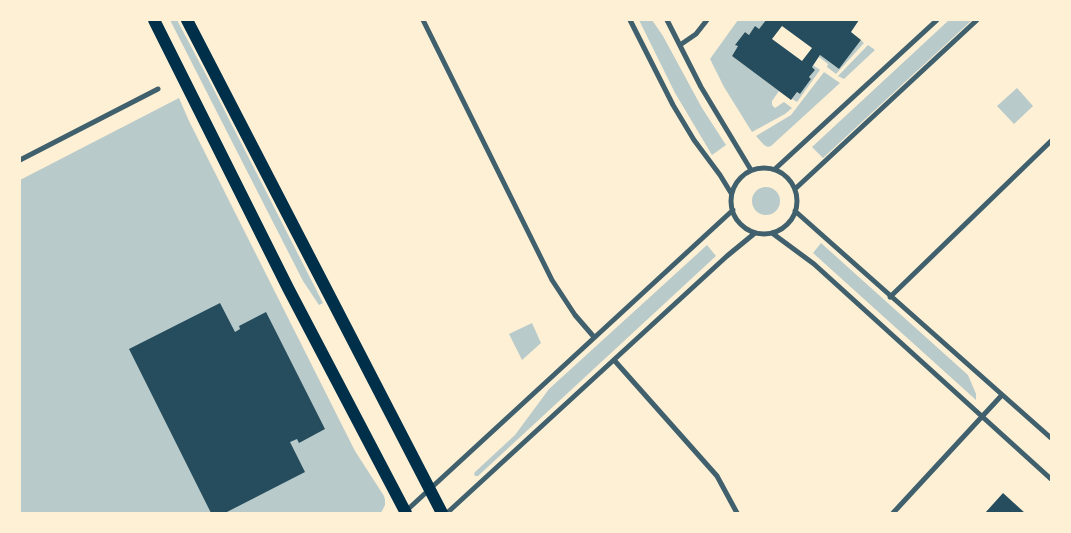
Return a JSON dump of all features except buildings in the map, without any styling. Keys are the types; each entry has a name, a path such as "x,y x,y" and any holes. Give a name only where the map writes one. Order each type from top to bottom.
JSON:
{"main road":[{"path":"154,20 288,288 405,513"},
{"path":"187,20 442,513"}],"street":[{"path":"423,20 552,280 575,315 594,337"},
{"path":"630,20 673,105 694,140 720,175 731,194"},
{"path":"667,20 701,87 751,170"},
{"path":"680,46 696,34 707,20"},
{"path":"775,169 937,20"},
{"path":"795,189 977,20"},
{"path":"20,160 158,89"},
{"path":"890,297 1051,142"},
{"path":"762,168 775,169 788,178 795,189 797,198 795,211 790,221 784,227 772,233 755,233 740,223 735,217 730,201 731,194 742,176 751,170 762,168"},
{"path":"405,513 733,210"},
{"path":"795,211 1051,438"},
{"path":"447,513 727,256 755,233"},
{"path":"772,233 814,264 1051,479"},
{"path":"614,360 717,476 738,513"},
{"path":"893,513 1002,395"}],"shaded area":[{"path":"170,20 177,20 323,303 319,305 303,281"},
{"path":"639,20 652,20 663,36 702,108 726,145 712,155 675,93"},
{"path":"738,20 766,20 759,29 755,27 749,35 745,32 736,44 738,46 732,56 779,91 772,101 772,105 775,108 784,102 792,108 785,114 752,132 724,87 710,59"},
{"path":"949,20 972,20 823,158 812,147"},
{"path":"861,40 864,43 836,74 819,57 820,55 839,69"},
{"path":"868,45 875,50 844,79 838,76"},
{"path":"813,65 820,70 797,102 792,99 797,92 800,94 811,79 809,77 815,70 812,67"},
{"path":"824,72 840,83 771,146 764,145 756,136 791,115"},
{"path":"1017,88 1033,106 1014,124 997,106"},
{"path":"179,98 355,451 384,496 385,505 381,513 20,513 20,180"},
{"path":"766,187 776,191 780,201 776,211 766,215 756,211 752,201 756,191"},
{"path":"821,243 968,375 976,394 976,400 813,253"},
{"path":"707,245 716,256 478,476 475,476 475,472 515,435 549,389"},
{"path":"532,323 541,343 522,360 509,334"}]}
